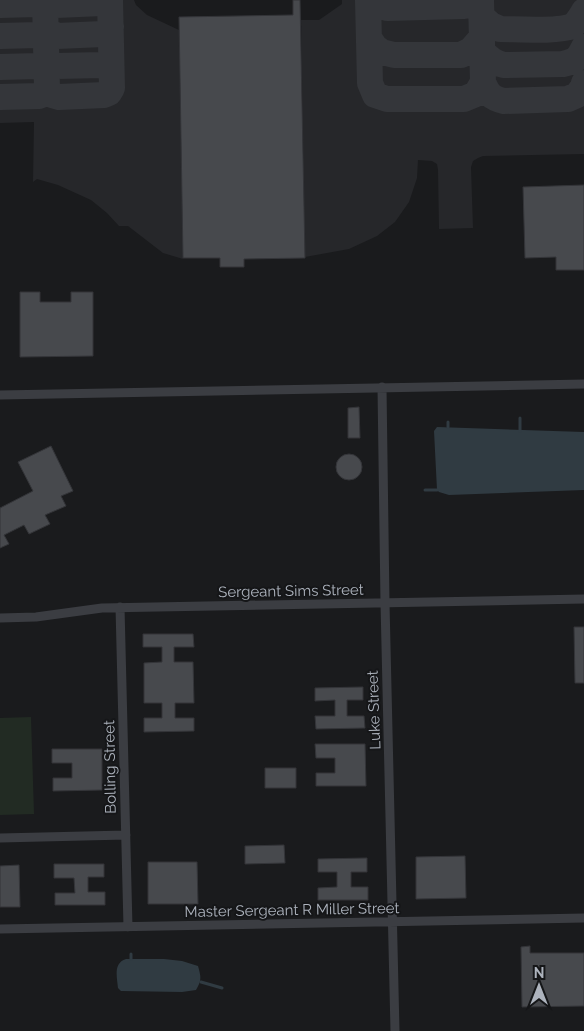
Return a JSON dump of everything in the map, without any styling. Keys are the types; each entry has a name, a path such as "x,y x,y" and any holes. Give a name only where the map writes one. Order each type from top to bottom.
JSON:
{"street":[{"path":"0,395 584,384"},
{"name":"Luke Street","path":"382,387 384,603 395,1031"},
{"name":"Sergeant Sims Street","path":"0,618 36,617 120,607 584,599"},
{"name":"Bolling Street","path":"120,607 128,927"},
{"path":"0,838 126,836"},
{"name":"Master Sergeant R Miller Street","path":"0,929 584,918"}],"shaded area":[{"path":"0,0 134,0 136,5 147,15 179,30 183,259 163,253 128,226 119,226 91,200 58,185 37,179 33,182 34,122 0,123"},
{"path":"342,0 584,0 584,154 483,156 473,161 471,167 473,228 439,229 437,164 432,161 418,160 417,178 409,202 395,222 377,236 349,249 305,257 301,20 319,20 342,4"},
{"path":"437,427 584,432 584,490 449,495 439,492 437,490 434,431"},
{"path":"31,717 34,814 0,815 0,718"},
{"path":"126,959 182,961 198,966 200,981 196,990 182,992 121,991 118,988 117,967"}],"building":[{"path":"293,0 300,0 305,258 244,259 244,267 220,267 220,258 183,258 179,17 293,15"},
{"path":"584,185 584,270 556,270 556,257 525,258 523,187"},
{"path":"20,292 40,292 40,302 71,302 71,292 93,292 93,356 20,357"},
{"path":"359,407 360,438 348,438 348,408"},
{"path":"51,446 73,491 61,496 66,506 45,515 50,524 29,534 24,525 4,535 9,544 0,548 0,508 33,491 18,462"},
{"path":"349,454 358,458 362,467 358,476 349,480 340,476 336,467 340,458"},
{"path":"574,627 584,627 584,683 575,683"},
{"path":"143,634 193,634 194,647 174,647 174,662 193,662 194,703 175,703 175,718 194,718 194,731 144,732 144,718 162,718 162,703 144,703 144,663 162,662 162,647 143,647"},
{"path":"363,687 363,700 347,700 347,716 364,716 365,728 316,729 315,716 335,716 335,700 315,701 315,688"},
{"path":"315,744 365,744 366,786 316,786 316,773 335,773 335,758 316,758"},
{"path":"52,749 102,749 102,790 53,791 53,778 72,778 72,763 52,763"},
{"path":"265,768 296,768 296,788 265,788"},
{"path":"284,845 285,863 245,864 245,846"},
{"path":"465,856 466,898 416,899 416,857"},
{"path":"367,858 367,872 351,872 351,887 368,887 368,900 318,900 318,888 337,887 337,872 318,872 318,859"},
{"path":"148,862 197,862 198,904 148,904"},
{"path":"54,864 104,864 104,877 88,877 88,892 105,892 105,905 55,905 55,893 75,893 74,878 54,878"},
{"path":"19,865 20,907 0,907 0,866"},
{"path":"530,946 530,953 584,953 584,1006 522,1007 521,947"}],"waterway":[{"path":"520,418 520,431"},
{"path":"448,422 448,427"},
{"path":"425,490 437,490"},
{"path":"131,954 131,959"},
{"path":"201,982 222,988"}],"taxiway":[{"path":"0,5 36,4 43,0"},
{"path":"45,0 47,89 52,95 59,97 104,95 109,93 112,88 110,0"},
{"path":"48,0 56,5 102,3 107,0"},
{"path":"368,0 370,83 375,95 387,99 464,99 476,94 483,82"},
{"path":"373,0 375,3 387,8 464,6 474,0"},
{"path":"481,0 483,82 490,95 504,101 568,99 577,95 584,83"},
{"path":"481,16 491,25 500,29 548,30 572,26 584,11"},
{"path":"0,36 38,35 46,28 57,36 103,34 111,27"},
{"path":"369,38 375,47 382,52 394,55 461,55 471,50 482,37"},
{"path":"482,51 492,60 504,65 563,64 576,59 584,47"},
{"path":"0,67 38,66 46,58 50,64 57,66 102,65 111,58"},
{"path":"0,97 39,96 44,94 47,89"}]}
